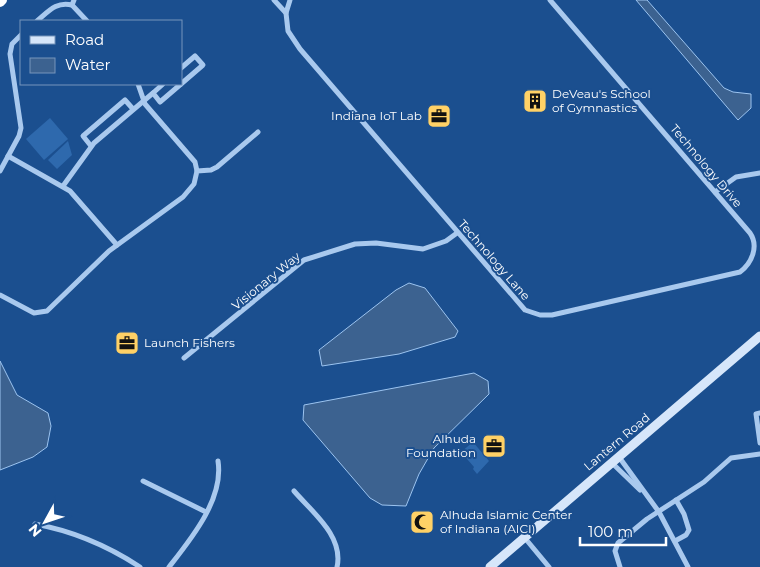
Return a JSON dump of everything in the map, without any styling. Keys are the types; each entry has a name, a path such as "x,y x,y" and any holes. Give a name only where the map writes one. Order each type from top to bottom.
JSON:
{"street":[{"name":"Technology Lane","path":"274,0 286,13 287,27 294,41 519,305 533,314 546,316 738,274 747,266 753,254 754,240 748,231"},
{"path":"286,13 290,0"},
{"name":"Technology Drive","path":"550,0 748,231"},
{"path":"38,20 55,6 73,2 86,20"},
{"path":"0,171 21,128 10,54 12,44 20,36"},
{"path":"182,67 196,56 203,65 182,83"},
{"path":"0,295 34,312 43,312 53,306 96,262 183,197 194,184 197,170 195,162 143,101 138,85"},
{"path":"63,186 91,146 162,85"},
{"path":"153,93 160,102 180,85"},
{"path":"91,146 83,136 125,100 133,109"},
{"path":"197,170 211,170 217,167 258,132"},
{"path":"8,156 63,186 73,194 117,245"},
{"path":"715,192 736,177 760,173"},
{"name":"Visionary Way","path":"184,358 298,264 312,257 344,247 375,243 425,248 446,241 457,233"},
{"name":"Lantern Road","path":"490,567 760,336"},
{"path":"760,414 756,414 760,443"},
{"path":"620,567 615,554 616,545 659,512 704,482 732,458 760,454"},
{"path":"616,460 659,512 688,567"},
{"path":"616,460 647,497"},
{"path":"169,567 187,544 206,512 219,479 218,461"},
{"path":"143,481 206,512"},
{"path":"294,491 335,540 339,556 337,567"},
{"path":"675,542 686,536 689,530 684,514 676,500"},
{"path":"35,524 83,537 140,567"},
{"path":"524,538 549,567"}],"shaded area":[{"path":"50,118 68,139 44,160 26,139"},
{"path":"68,141 72,155 57,169 48,160"},
{"path":"473,442 489,461 477,474 473,469 474,467 461,452"}],"water":[{"path":"636,0 647,0 724,88 733,92 751,94 751,108 738,120"},
{"path":"409,283 425,288 458,331 455,337 399,354 322,366 319,350 396,290"},
{"path":"0,361 17,395 48,413 51,426 47,447 33,457 0,470"},
{"path":"474,373 488,381 489,394 434,448 419,474 406,506 382,505 370,498 303,420 304,405"}],"place":[{"name":"DeVeau's School of Gymnastics","path":"535,101"},
{"name":"Indiana IoT Lab","path":"439,116"},
{"name":"Launch Fishers","path":"127,343"},
{"name":"Alhuda Foundation","path":"494,446"},
{"name":"Alhuda Islamic Center of Indiana (AICI)","path":"422,522"}]}
